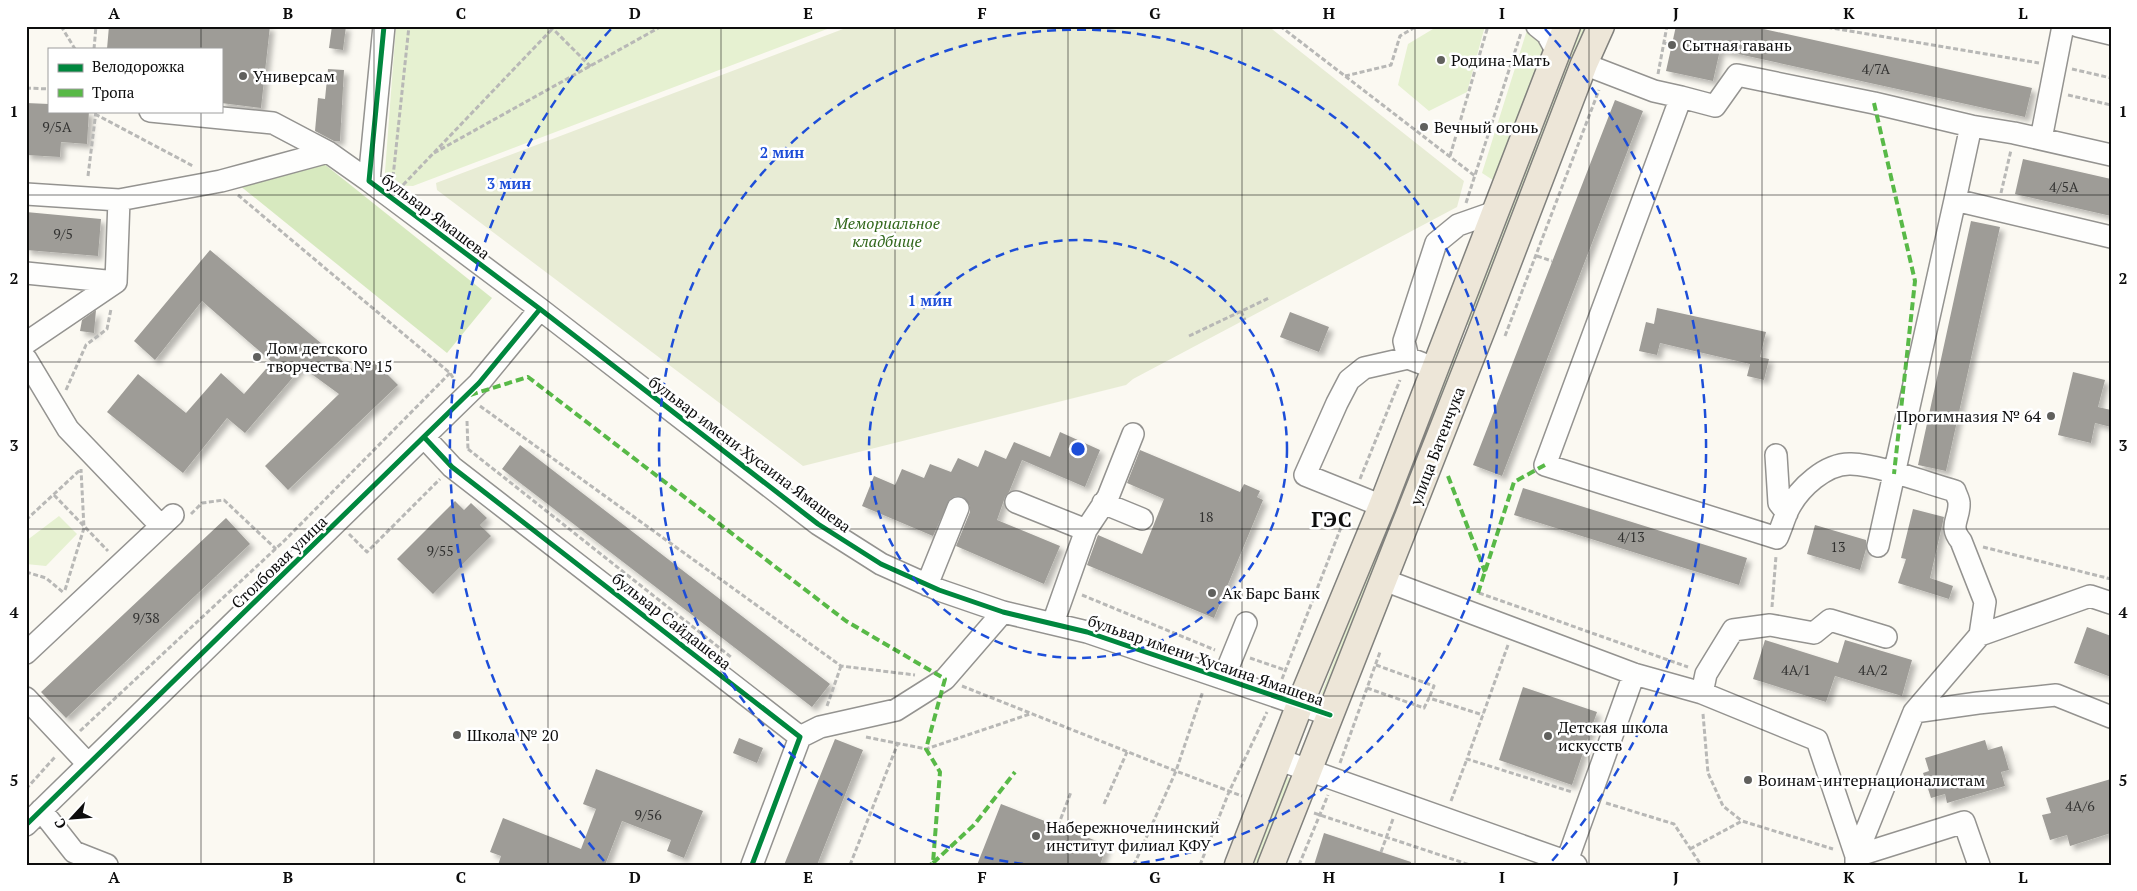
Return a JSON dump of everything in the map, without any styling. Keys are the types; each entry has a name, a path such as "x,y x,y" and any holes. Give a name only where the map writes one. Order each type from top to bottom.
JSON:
{"main road":[{"name":"улица Батенчука","path":"1238,865 1300,704 1382,506 1566,26"},
{"name":"улица Батенчука","path":"1271,865 1483,327 1584,64 1601,26"},
{"path":"1456,315 1461,330 1467,336 1475,336 1483,327"}],"street":[{"name":"бульвар Ямашева","path":"384,26 369,181 540,309"},
{"path":"2041,138 2063,26"},
{"path":"2078,26 2111,34"},
{"path":"1530,28 1547,34 1557,52"},
{"path":"1584,64 1654,91 1715,106 1737,75 1874,103 1970,126 2041,138 2111,155"},
{"path":"1681,97 1545,465 1777,538 1787,513 1797,496 1811,482 1835,466 1850,464 1894,474 1955,492 1959,502 1954,527 1956,535 1961,541 1985,602 1980,635"},
{"path":"160,112 273,123 328,152 369,181"},
{"path":"1878,546 1970,126"},
{"path":"26,194 119,200 221,181 328,152"},
{"path":"116,282 119,200"},
{"path":"1955,200 2111,237"},
{"path":"1408,358 1404,340 1436,243 1458,225 1495,212"},
{"path":"26,272 116,282"},
{"path":"26,343 116,282"},
{"name":"Столбовая улица","path":"26,825 338,523 466,396 540,309"},
{"name":"бульвар имени Хусаина Ямашева","path":"540,309 818,524 881,564 927,585 1003,612 1088,632 1275,694 1330,715"},
{"path":"1382,506 1305,475 1349,380 1364,368 1408,358 1434,368"},
{"path":"26,359 68,429 167,520 122,564 71,600 26,653"},
{"path":"1052,623 1086,530 1103,504 1132,434"},
{"name":"бульвар Сайдашева","path":"424,437 459,471 800,737"},
{"path":"1776,455 1780,503 1787,513"},
{"path":"1016,502 1086,530"},
{"path":"1103,504 1142,519"},
{"path":"927,585 958,508"},
{"path":"1384,580 1634,674 1704,683 1816,740 1856,860"},
{"path":"1856,860 1914,712 1980,635 2090,596 2111,603"},
{"path":"752,865 800,737 820,728 896,710 945,679 1003,612"},
{"path":"1704,683 1733,630 1770,625 1814,633 1830,620 1886,636"},
{"path":"1216,676 1234,653 1246,623"},
{"path":"1280,760 1571,863 1590,798 1634,674"},
{"path":"1914,712 1978,702 2056,696 2111,717"},
{"path":"26,698 88,764"},
{"path":"42,810 74,852 107,865"},
{"path":"1856,860 1964,822 1979,865"}],"path":[{"path":"61,26 74,48"},
{"path":"94,48 96,26"},
{"path":"391,198 409,26"},
{"path":"434,153 662,26"},
{"path":"1280,26 1475,176"},
{"path":"1345,76 1391,65 1400,36 1417,26"},
{"path":"1450,156 1488,26"},
{"path":"1654,91 1667,26"},
{"path":"1820,26 2055,66 2111,78"},
{"path":"391,198 552,27 591,67"},
{"path":"1458,225 1530,28"},
{"path":"1664,43 1672,45"},
{"path":"26,88 48,89"},
{"path":"2050,91 2111,105"},
{"path":"88,176 96,112 221,181 450,374 466,396 841,666 945,679 1176,772 1229,792 1264,801"},
{"path":"1998,210 2014,133"},
{"path":"1537,256 1552,261"},
{"path":"64,394 86,345 106,329 116,282"},
{"path":"1189,336 1269,298"},
{"path":"1241,311 1245,320"},
{"path":"1200,865 1229,792 1285,670 1408,358"},
{"path":"26,789 67,743 276,549 450,374"},
{"path":"338,523 367,552 459,471 468,449 466,396"},
{"path":"71,600 84,528 79,441"},
{"path":"468,449 734,659"},
{"path":"26,520 80,470"},
{"path":"54,495 84,528 122,564"},
{"path":"167,520 182,522 202,503 224,500 276,549"},
{"path":"1770,625 1777,538"},
{"path":"1961,541 2111,579"},
{"path":"26,572 46,578 71,600"},
{"path":"1065,589 1220,652 1234,653 1285,670"},
{"path":"1478,593 1704,683 1708,773 1723,806 1742,821 1856,860"},
{"path":"1445,818 1514,628"},
{"path":"1367,688 1424,708 1434,686 1376,665"},
{"path":"820,728 841,666"},
{"path":"1134,865 1176,772 1216,676"},
{"path":"1429,698 1483,715"},
{"path":"859,736 926,749 1031,714"},
{"path":"850,865 898,744"},
{"path":"1104,804 1127,752"},
{"path":"1467,759 1674,824 1701,865"},
{"path":"1299,865 1334,779"},
{"path":"1058,826 1071,792"},
{"path":"1381,852 1400,802"},
{"path":"1293,808 1321,814 1470,865"},
{"path":"1690,849 1742,821"}],"green space":[{"path":"396,26 835,26 413,186 384,185"},
{"name":"Мемориальное кладбище","path":"851,26 1268,26 1464,181 1457,207 1133,379 1126,385 803,466 437,190 436,183"},
{"path":"1438,26 1485,26 1467,92 1429,111 1398,85 1408,44"},
{"path":"1580,26 1586,26 1473,323 1469,326 1466,324 1466,320"},
{"path":"1528,27 1550,54 1499,184 1482,173"},
{"path":"323,163 492,298 447,353 239,185"},
{"path":"1458,343 1462,345 1326,693 1321,694"},
{"path":"59,516 77,534 46,566 26,564 26,541"},
{"path":"1287,777 1291,778 1257,865 1252,865"}],"building":[{"name":"Универсам","path":"109,26 270,26 261,108 222,103 222,48 107,48"},
{"path":"332,26 346,26 343,50 329,48"},
{"path":"1676,26 1750,26 2032,88 2025,117 1720,50 1713,81 1666,71"},
{"path":"328,69 344,70 340,141 334,141 315,131 318,98 325,99"},
{"path":"1615,100 1643,111 1502,476 1473,465"},
{"path":"26,103 48,104 48,112 89,112 87,144 61,142 60,157 26,155"},
{"path":"2023,159 2111,179 2111,216 2015,194"},
{"path":"26,212 101,219 98,256 26,250"},
{"path":"1971,221 2000,227 1946,471 1918,465"},
{"path":"210,250 359,375 374,361 398,385 288,490 265,466 339,394 302,367 245,433 227,418 183,473 107,412 138,374 186,413 221,373 244,394 272,362 202,301 155,360 134,341"},
{"path":"1657,308 1766,332 1760,357 1769,359 1764,380 1747,376 1750,364 1660,343 1657,355 1639,351 1646,322 1654,324"},
{"path":"96,310 94,333 80,331 82,320"},
{"path":"1290,312 1329,327 1319,352 1280,337"},
{"path":"2073,372 2105,380 2098,407 2111,410 2111,427 2095,423 2091,443 2058,435"},
{"path":"1060,432 1100,450 1085,487 1022,460 997,520 1060,546 1044,584 956,546 970,512 970,506 963,497 956,496 950,499 933,536 862,506 874,476 895,485 902,469 924,478 930,464 951,472 958,458 978,467 985,450 1006,459 1014,442 1050,457"},
{"path":"520,445 830,684 812,707 502,469"},
{"path":"1140,450 1240,492 1244,484 1260,491 1257,497 1263,500 1214,618 1087,565 1098,535 1142,554 1164,499 1127,483"},
{"path":"1523,488 1747,558 1739,585 1514,515"},
{"path":"455,501 464,510 471,503 487,518 480,525 491,536 433,594 397,559"},
{"path":"1913,509 1944,517 1930,578 1953,586 1949,599 1898,583 1906,559 1901,558"},
{"path":"226,518 250,544 66,718 41,692"},
{"path":"1815,525 1866,540 1866,549 1860,570 1807,554"},
{"path":"2087,627 2111,636 2111,677 2074,663"},
{"path":"1765,640 1838,663 1845,640 1912,660 1902,696 1835,676 1826,702 1753,679"},
{"name":"Детская школа искусств","path":"1523,687 1597,712 1572,785 1499,760"},
{"path":"739,738 763,748 757,763 733,753"},
{"path":"835,739 863,750 817,865 784,865"},
{"path":"1985,740 1988,750 2002,746 2009,770 2001,772 2005,786 1947,803 1945,794 1931,798 1923,773 1929,771 1925,758"},
{"path":"596,769 703,811 684,858 667,851 671,840 622,821 605,865 498,865 501,856 490,852 503,818 581,849 596,809 583,804"},
{"path":"2111,779 2111,833 2070,846 2067,835 2050,840 2042,815 2051,813 2046,798"},
{"name":"Набережночелнинский институт филиал КФУ","path":"1001,804 1107,845 1100,865 977,865"},
{"path":"1324,833 1411,862 1411,865 1314,865"}],"marked path":[{"path":"1874,103 1915,281 1894,474"},
{"path":"470,395 528,377 846,621 945,679 926,749 940,772 933,863 930,865"},
{"path":"1478,593 1514,482 1545,465"},
{"path":"1448,476 1485,572"},
{"path":"933,863 974,825 1015,772"}],"cycle path":[{"path":"384,26 369,181 540,309 818,524 881,564 939,590 1003,612 1087,632 1330,715"},
{"path":"26,825 479,383 540,309"},
{"path":"424,437 452,467 800,737 752,865"}],"place":[{"name":"Сытная гавань","path":"1672,45"},
{"name":"Родина-Мать","path":"1441,60"},
{"name":"Универсам","path":"243,76"},
{"name":"Вечный огонь","path":"1424,127"},
{"name":"Дом детского творчества № 15","path":"257,357"},
{"name":"Прогимназия № 64","path":"2051,416"},
{"name":"Ак Барс Банк","path":"1212,593"},
{"name":"Школа № 20","path":"457,735"},
{"name":"Детская школа искусств","path":"1548,736"},
{"name":"Воинам-интернационалистам","path":"1748,780"},
{"name":"Набережночелнинский институт филиал КФУ","path":"1036,836"}],"district":[{"name":"ГЭС","path":"1332,520"}]}
